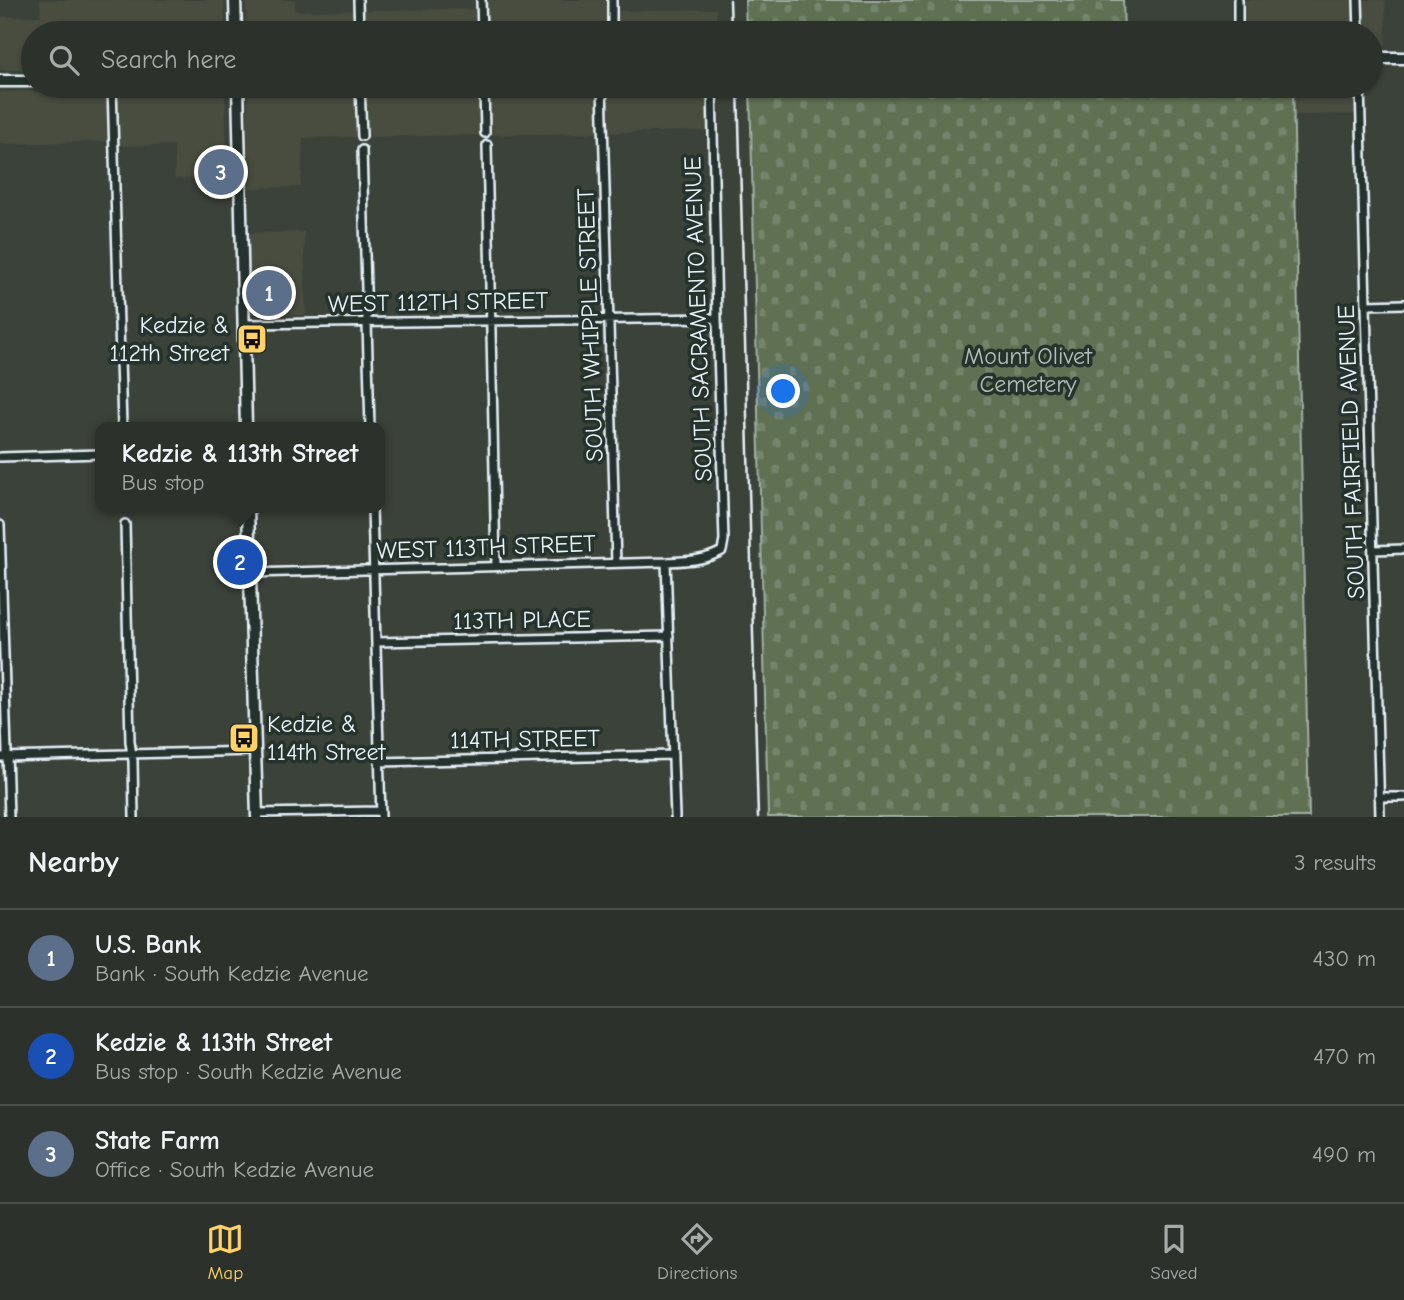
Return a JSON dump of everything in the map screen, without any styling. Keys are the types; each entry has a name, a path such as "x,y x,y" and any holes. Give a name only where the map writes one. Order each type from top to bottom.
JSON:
{"main road":[{"path":"235,0 236,21"},
{"path":"1383,58 1404,58"},
{"path":"0,81 21,81"},
{"path":"238,98 246,422"},
{"path":"248,513 256,815"}],"street":[{"path":"358,0 359,21"},
{"path":"481,0 482,21"},
{"path":"612,0 612,21"},
{"path":"1237,0 1238,21"},
{"path":"1358,0 1359,21"},
{"path":"112,98 122,422"},
{"path":"360,98 362,136"},
{"path":"484,98 485,133"},
{"name":"SOUTH WHIPPLE STREET","path":"602,98 616,563"},
{"name":"SOUTH SACRAMENTO AVENUE","path":"712,98 724,540 722,551"},
{"name":"SOUTH FAIRFIELD AVENUE","path":"1360,98 1380,817"},
{"path":"486,145 496,566"},
{"path":"362,150 370,422"},
{"path":"1366,305 1404,304"},
{"name":"WEST 112TH STREET","path":"244,324 716,318"},
{"path":"0,457 95,454"},
{"path":"256,815 381,814 372,513"},
{"path":"0,524 4,757 9,817"},
{"path":"125,524 134,817"},
{"path":"1373,550 1404,550"},
{"name":"WEST 113TH STREET","path":"250,573 666,562 699,560 722,551"},
{"path":"666,562 675,817"},
{"name":"113TH PLACE","path":"376,642 669,636"},
{"path":"4,757 255,751"},
{"name":"114TH STREET","path":"379,762 673,755"},
{"path":"1380,797 1404,797"}],"shaded area":[{"path":"40,0 224,0 225,21 21,21 21,69 0,70 0,17 41,16"},
{"path":"246,0 295,0 295,11 482,9 482,0 612,0 612,11 716,9 716,21 247,21"},
{"path":"1234,0 1385,0 1386,45 1383,45 1383,21 1234,21"},
{"path":"0,92 21,92 21,98 225,98 227,177 175,179 174,145 115,146 115,141 0,144"},
{"path":"248,98 707,98 707,131 303,138 301,187 247,188"},
{"path":"1293,98 1364,98 1365,114 1294,115"},
{"path":"304,232 306,315 251,315 248,233"}],"green space":[{"path":"745,0 1123,0 1124,21 746,21"},
{"name":"Mount Olivet Cemetery","path":"750,98 1293,98 1309,817 768,817"}],"railway":[{"path":"730,0 731,21"},
{"path":"738,98 758,817"}],"place":[{"name":"State Farm","path":"221,172"},
{"name":"U.S. Bank","path":"269,293"},
{"name":"Kedzie & 112th Street","path":"252,339"},
{"name":"Kedzie & 113th Street","path":"240,562"},
{"name":"Kedzie & 114th Street","path":"244,738"}]}
